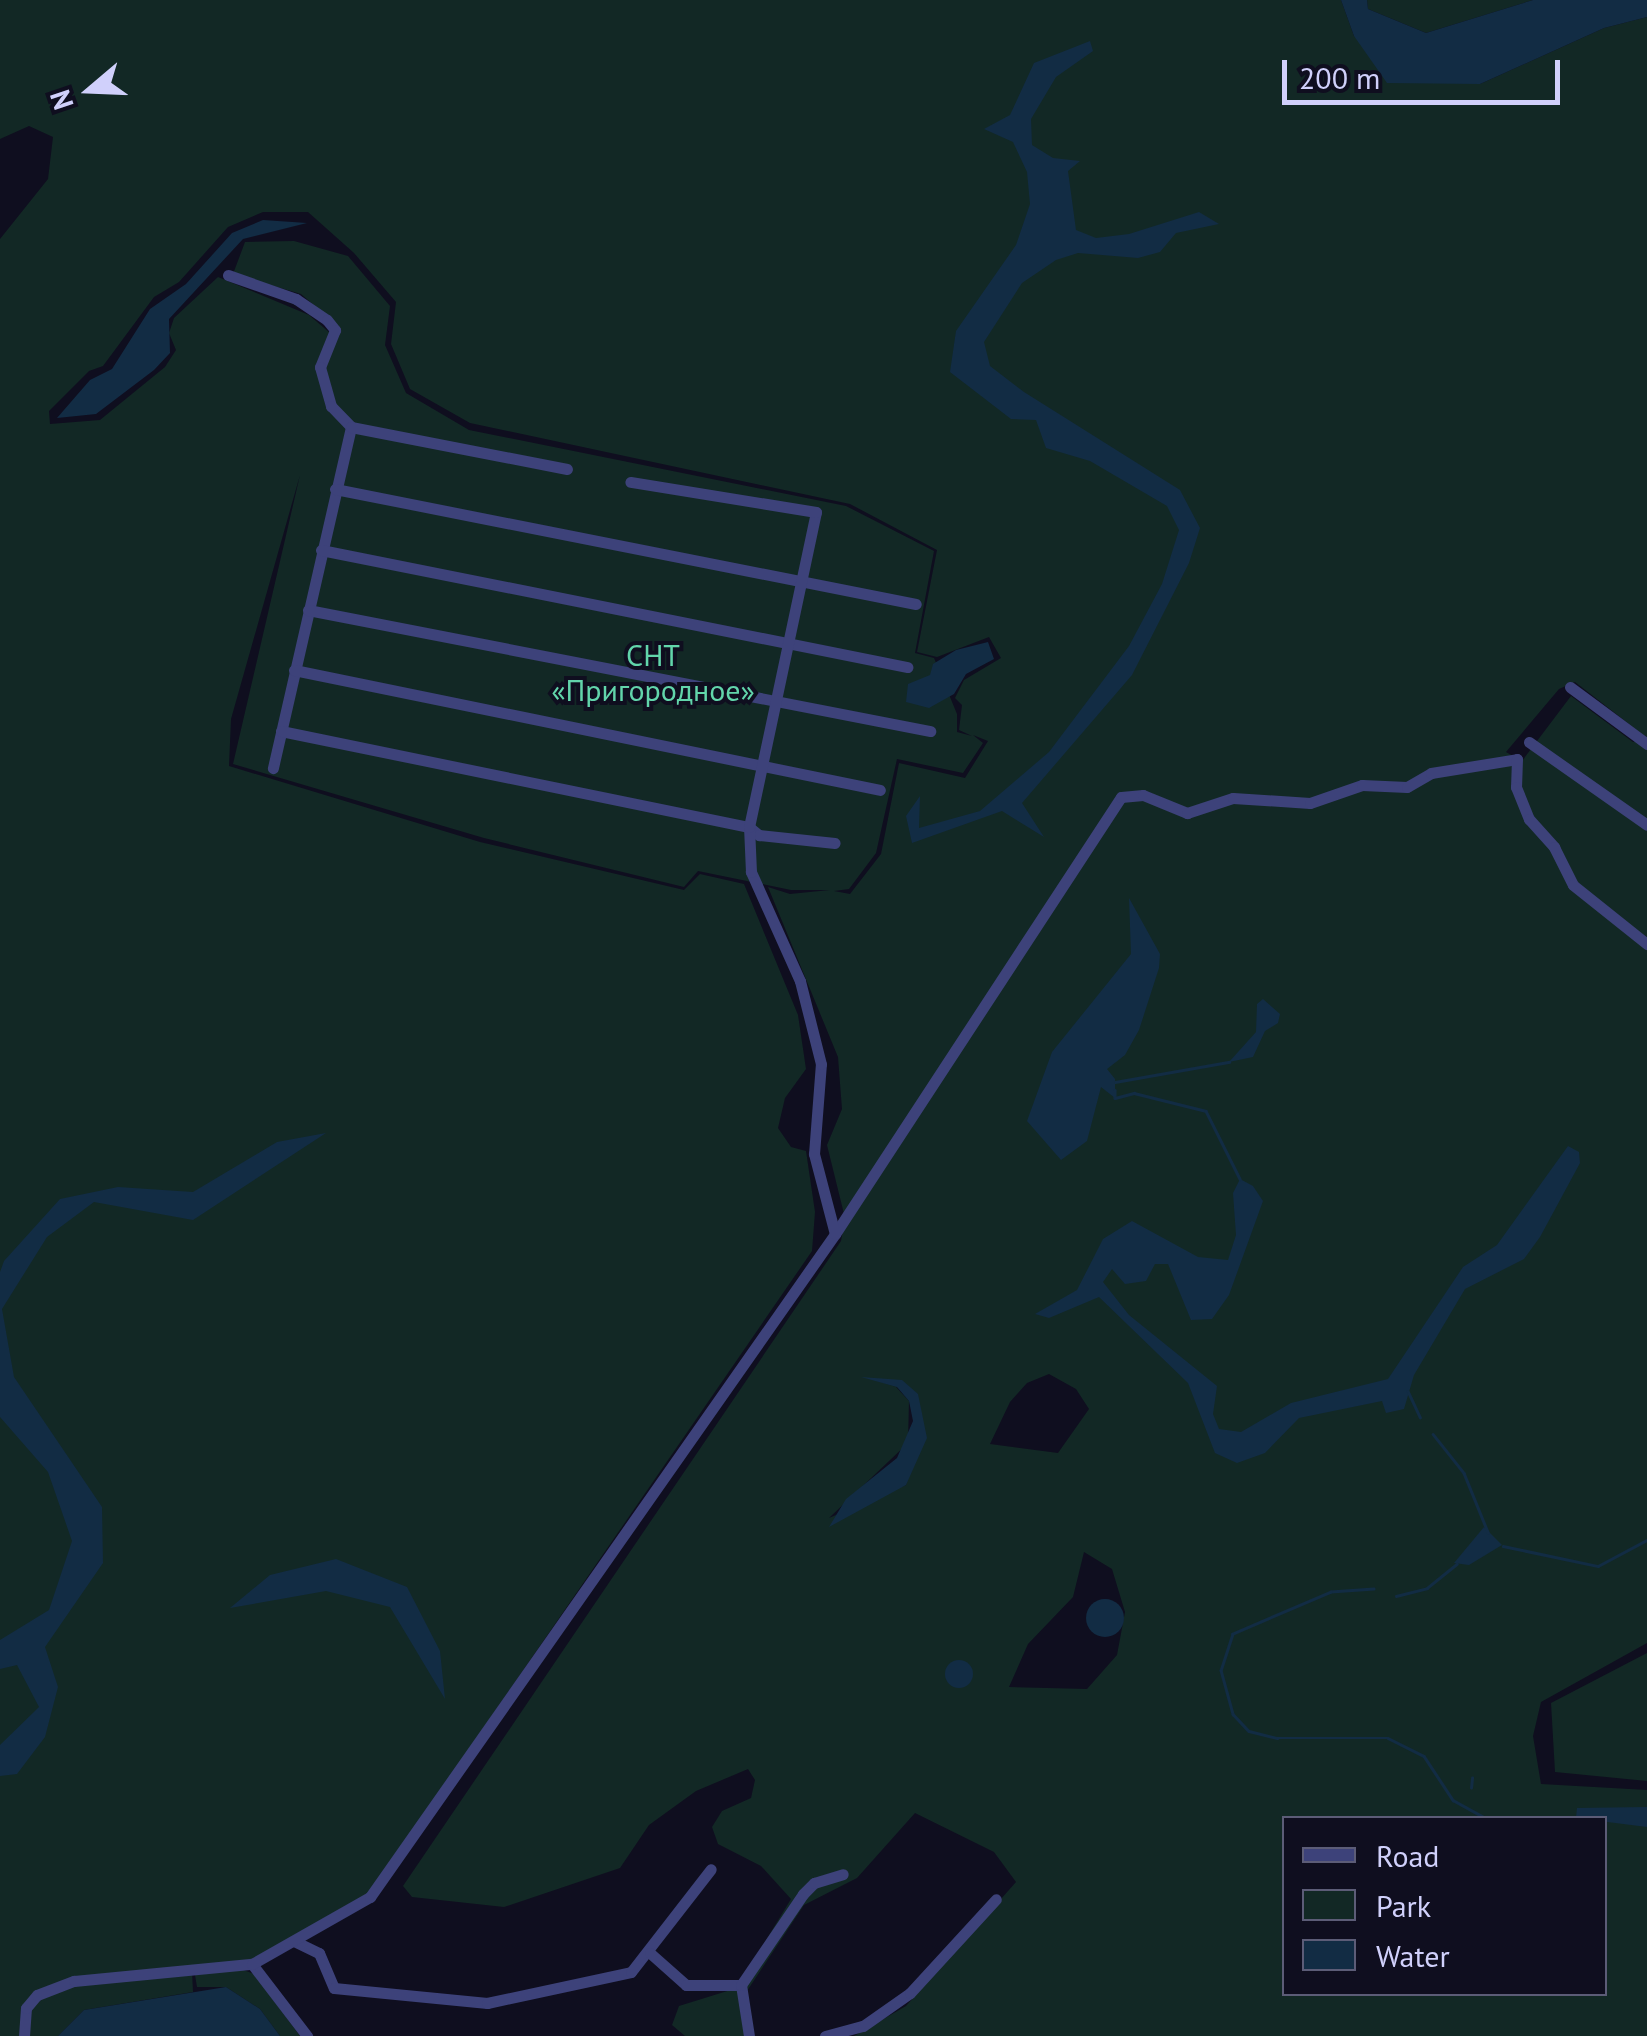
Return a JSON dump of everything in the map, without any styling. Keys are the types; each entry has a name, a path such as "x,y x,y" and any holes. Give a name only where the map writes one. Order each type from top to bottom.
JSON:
{"street":[{"path":"228,275 296,299 327,320 335,330 320,367 331,406 351,427 567,470"},
{"path":"272,768 351,427"},
{"path":"630,482 816,512 785,643 749,827 751,872 800,981 821,1064 814,1154 835,1234"},
{"path":"335,489 916,604"},
{"path":"321,550 907,667"},
{"path":"308,610 774,705 930,732"},
{"path":"294,670 880,790"},
{"path":"1570,688 1647,744"},
{"path":"280,731 749,827 759,835 780,832 835,843"},
{"path":"1530,742 1647,825"},
{"path":"24,2036 26,2008 37,1995 74,1982 252,1964 370,1897 835,1234 1121,798 1143,795 1187,813 1232,798 1310,803 1362,785 1407,787 1431,773 1517,760 1516,787 1529,819 1554,847 1573,885 1647,944"},
{"path":"294,1940 319,1954 334,1988 454,2004 621,1975 650,1952 711,1869"},
{"path":"749,2036 741,1985 802,1894 814,1883 843,1874"},
{"path":"825,2036 862,2026 910,1992 996,1899"},
{"path":"650,1952 686,1985 741,1985"},
{"path":"252,1964 307,2036"}],"green space":[{"name":"СНТ «Пригородное»","path":"0,0 1341,0 1354,36 1480,84 1604,28 1647,17 1647,738 1575,682 1559,689 1506,752 1522,761 1571,696 1633,742 1647,739 1647,1643 1541,1702 1533,1736 1541,1784 1647,1790 1647,2036 854,2036 906,2006 1016,1882 994,1852 915,1813 857,1878 804,1905 747,1991 750,2036 685,2036 672,2025 679,2006 737,1988 791,1899 761,1866 718,1844 712,1827 722,1811 751,1798 755,1780 748,1769 696,1791 649,1825 620,1868 504,1907 412,1897 403,1886 841,1241 845,1218 827,1145 842,1109 838,1057 768,887 790,894 830,890 791,890 698,871 684,887 484,838 233,764 300,475 231,719 229,766 480,842 684,890 700,874 744,884 798,1015 806,1069 785,1098 778,1128 791,1147 806,1151 815,1212 812,1251 369,1894 251,1961 192,1971 193,1992 84,2010 58,2036 0,2036 0,239 48,179 53,137 29,126 0,139","holes":["263,212 308,212 354,253 396,302 391,344 410,389 470,423 850,504 937,550 917,652 937,657 989,637 1001,658 964,680 955,698 962,705 959,730 972,736 957,732 957,714 934,658 915,653 934,551 846,506 469,430 406,393 385,345 390,306 348,256 294,241 245,242 233,274 301,294 338,326 330,333 309,315 218,277 174,318 169,333 176,350 165,367 100,420 50,424 49,411 89,371 103,366 154,297 179,282 228,227","973,735 988,741 965,778 899,763 881,854 850,894 834,891 849,889 876,853 897,759 963,773 983,743","1049,1374 1076,1389 1089,1409 1058,1453 990,1444 1010,1402 1027,1383","865,1377 918,1394 906,1485 829,1518 908,1443 909,1401 896,1387","1084,1552 1112,1569 1125,1612 1117,1655 1087,1689 1009,1687 1028,1644 1073,1597"]},
{"path":"1367,0 1533,0 1426,33 1368,9"},
{"path":"1647,1653 1647,1781 1555,1772 1551,1703"},
{"path":"241,1969 254,1974 300,2036 280,2036 260,2009 226,1987 197,1987 195,1975"}],"water":[{"path":"1341,0 1367,0 1368,9 1426,33 1533,0 1647,0 1647,17 1604,28 1480,84 1387,83 1354,36"},
{"path":"1090,41 1093,51 1056,77 1031,119 1032,145 1053,158 1080,161 1068,171 1076,230 1096,238 1129,234 1199,212 1219,224 1176,233 1160,252 1138,258 1078,253 1056,260 1022,283 984,342 990,366 1024,392 1180,490 1200,528 1189,563 1132,675 1022,803 1044,837 1002,811 912,843 906,816 920,796 919,828 980,811 1049,752 1129,646 1162,584 1179,530 1167,506 1090,461 1046,448 1036,420 1011,419 950,372 956,331 1016,245 1030,204 1027,172 1013,142 984,129 1010,115 1034,63"},
{"path":"263,220 307,223 243,239 169,319 170,353 154,370 96,414 57,418 90,380 112,369 150,309 186,284 232,233"},
{"path":"988,642 994,659 966,674 954,694 929,708 906,702 908,684 930,675 933,664 956,650"},
{"path":"1129,898 1160,954 1159,968 1139,1030 1125,1055 1107,1069 1115,1079 1115,1098 1101,1087 1087,1141 1061,1160 1027,1121 1052,1052 1131,954"},
{"path":"1263,999 1280,1014 1278,1023 1265,1031 1253,1057 1229,1062 1256,1032 1257,1004"},
{"path":"326,1133 193,1220 94,1202 47,1237 2,1309 14,1377 102,1507 103,1563 45,1647 58,1687 45,1737 17,1774 0,1776 0,1745 39,1707 17,1665 0,1669 0,1640 49,1610 72,1541 48,1472 0,1417 0,1272 4,1261 60,1199 118,1187 193,1192 277,1142"},
{"path":"1568,1146 1579,1152 1580,1163 1540,1237 1524,1259 1465,1289 1414,1375 1404,1409 1386,1413 1382,1401 1299,1418 1265,1453 1237,1463 1215,1453 1188,1383 1099,1297 1049,1318 1035,1314 1077,1290 1103,1239 1132,1221 1198,1257 1228,1260 1236,1235 1233,1193 1240,1179 1253,1186 1263,1201 1229,1295 1212,1319 1191,1320 1168,1264 1155,1264 1146,1281 1125,1284 1112,1269 1103,1282 1129,1315 1217,1386 1213,1414 1219,1429 1241,1432 1291,1403 1388,1379 1463,1267 1497,1245"},
{"path":"861,1377 902,1380 918,1394 927,1438 906,1485 829,1527 846,1499 897,1458 913,1421 909,1401 897,1387"},
{"path":"1484,1527 1502,1545 1469,1565 1454,1563"},
{"path":"336,1559 407,1587 440,1651 445,1699 390,1607 326,1591 230,1608 270,1575"},
{"path":"1105,1599 1119,1604 1124,1618 1119,1632 1105,1637 1091,1632 1086,1618 1091,1604"},
{"path":"959,1660 969,1664 973,1674 969,1684 959,1688 949,1684 945,1674 949,1664"},
{"path":"1647,1807 1647,1827 1607,1822 1607,1816 1576,1816 1577,1808"},
{"path":"226,1987 260,2009 280,2036 58,2036 84,2010"}],"waterway":[{"path":"1115,1082 1229,1062"},
{"path":"1115,1090 1115,1098 1134,1093 1206,1111 1240,1179"},
{"path":"1408,1391 1420,1417"},
{"path":"1433,1434 1464,1473 1488,1532"},
{"path":"1503,1546 1598,1566 1647,1540"},
{"path":"1396,1596 1427,1588 1457,1564"},
{"path":"1374,1589 1331,1592 1233,1634 1221,1670 1233,1714 1249,1731 1277,1738 1388,1738 1424,1756 1453,1800 1481,1816"},
{"path":"1471,1788 1472,1778"}]}
